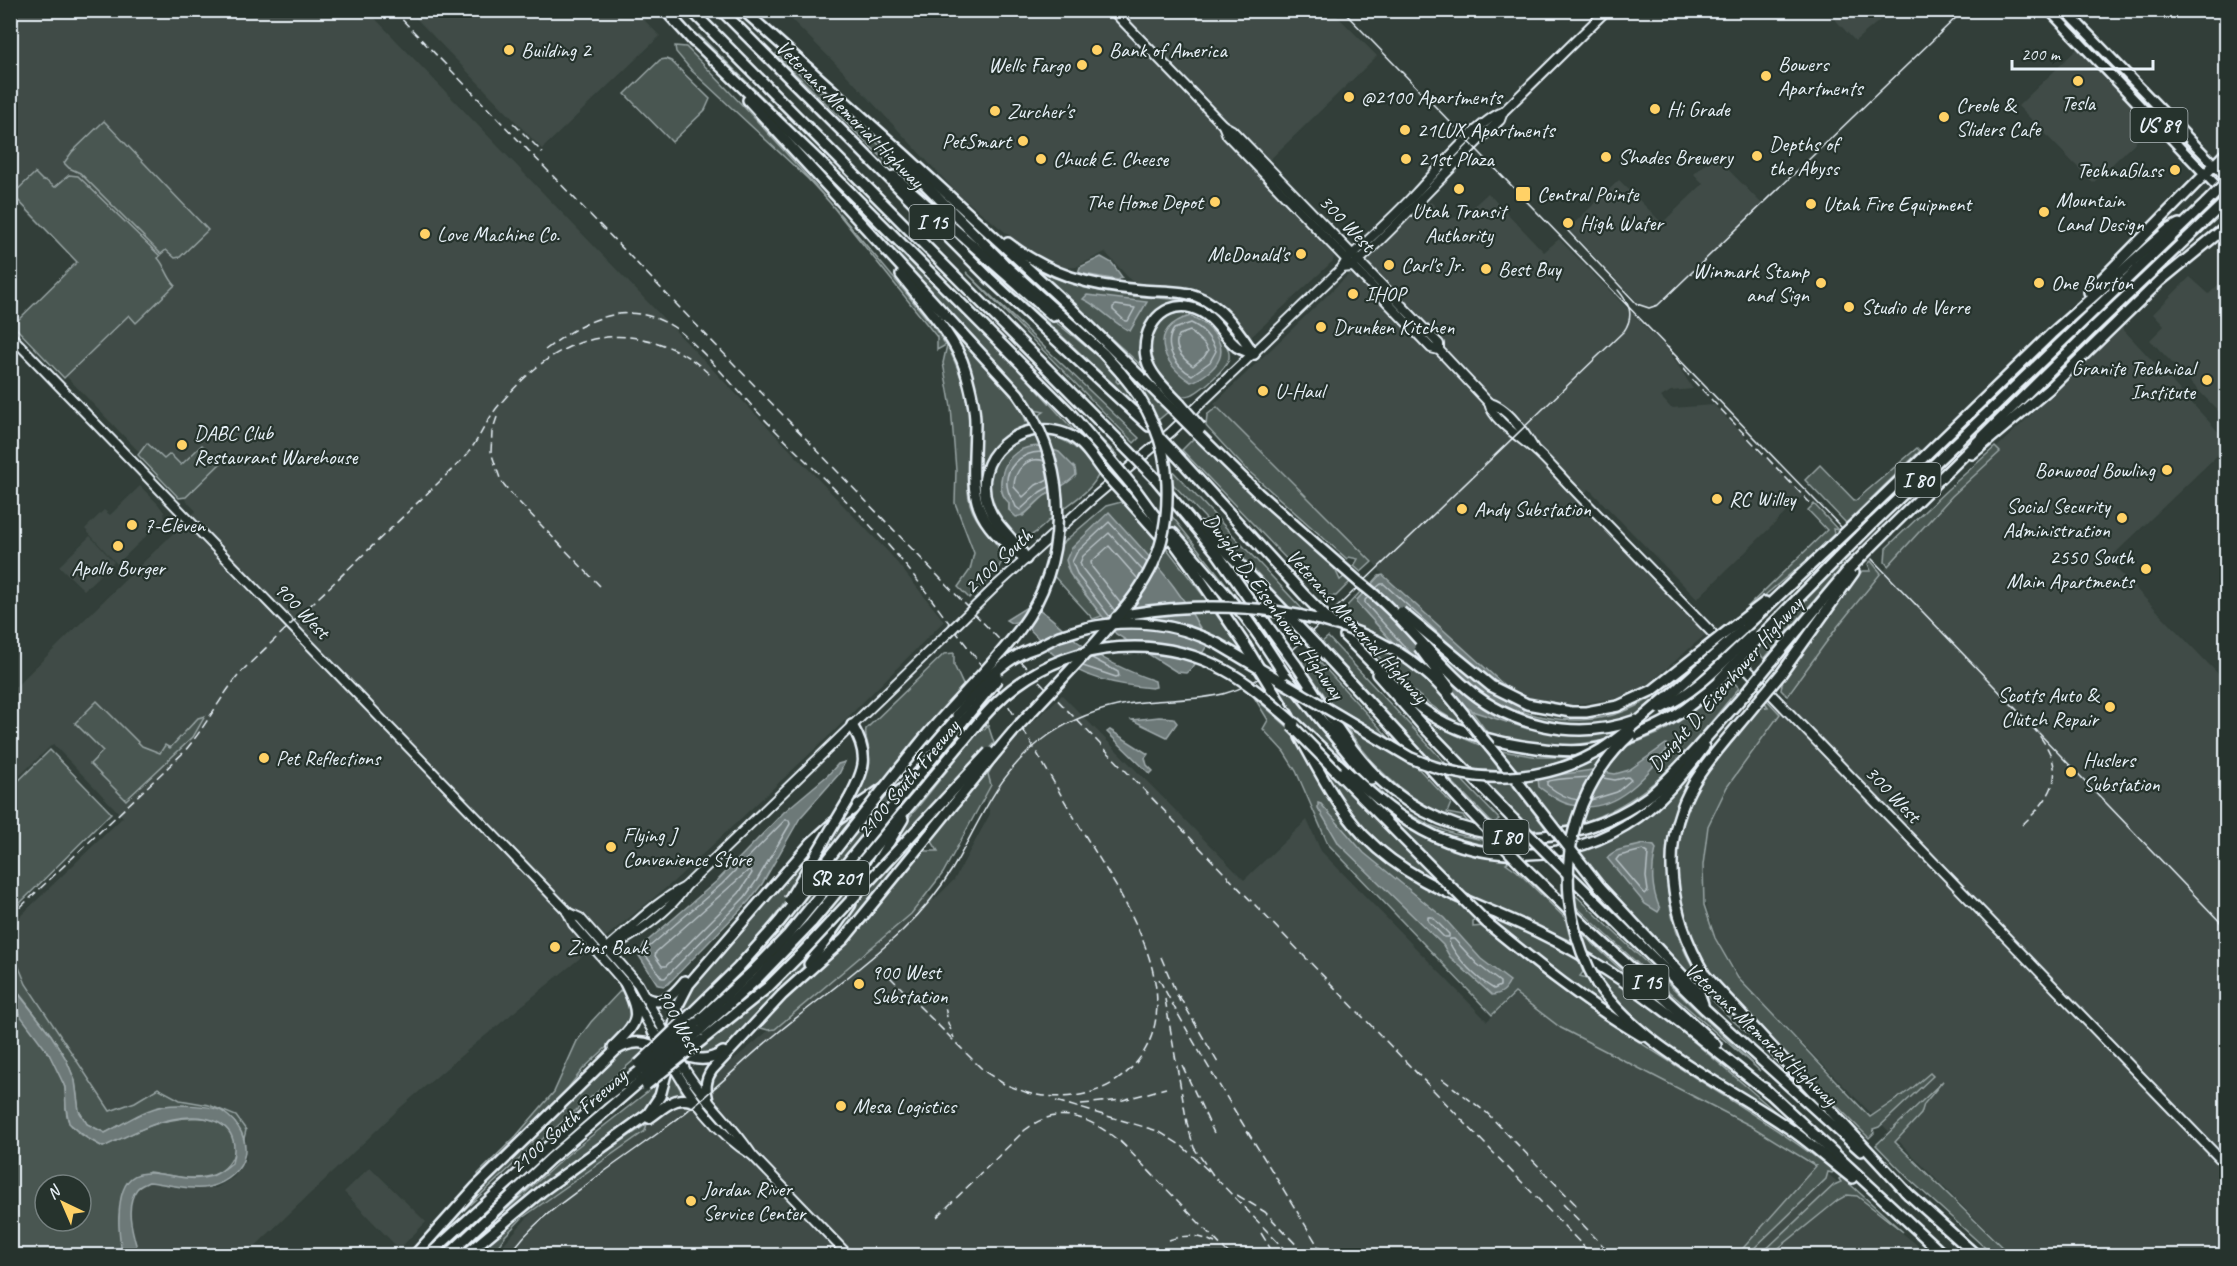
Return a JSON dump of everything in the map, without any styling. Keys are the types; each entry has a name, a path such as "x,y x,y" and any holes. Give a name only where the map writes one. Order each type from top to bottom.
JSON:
{"highway":[{"name":"Veterans Memorial Highway","path":"691,10 1155,478 1289,616 1526,869 1613,952 1945,1256"},
{"name":"Veterans Memorial Highway","path":"721,10 989,278 1149,426 1307,598 1345,636 1399,700 1571,877 1705,1009 1977,1256"},
{"path":"743,10 959,204 1177,407 1233,469 1360,583 1425,654 1490,747"},
{"path":"642,1074 697,1027 738,968 921,742 1019,630 1040,595 1053,558 1057,535 1058,503 1056,481 1044,437 1018,394 667,12"},
{"path":"690,37 819,160 1070,413 1109,458 1135,489 1214,598 1270,686 1337,801 1363,835 1388,858 1415,877 1437,889 1523,925 1596,963 1652,1001 1769,1093"},
{"path":"560,1178 674,1101 683,1098 703,1102 707,1077 733,1046 855,926 1019,726 1133,597 1150,571 1165,526 1167,489 1164,453 1143,402 1118,370 996,256 841,98"},
{"path":"825,115 1022,290 1118,370"},
{"path":"1677,1057 1611,1003 1584,962 1575,935 1568,898 1569,859 1575,828 1585,798 1608,758 1741,626 1865,514 2072,312 2116,276 2226,153"},
{"name":"Dwight D. Eisenhower Highway","path":"1345,636 1404,693 1444,722 1509,745 1573,750 1601,748 1650,731 1695,703 1720,679 1755,637 2082,322 2116,276 2189,219 2226,183"},
{"path":"1973,449 2018,401 2226,201"},
{"path":"959,204 1017,250 1045,268 1067,277 1112,288 1195,295 1218,309 1237,328 1254,354"},
{"path":"844,206 932,313 964,366 975,421 972,462 976,500 988,524 1012,549 1026,559"},
{"path":"1973,449 2025,410 2143,298 2226,227"},
{"path":"1177,407 1154,375 1146,359 1146,334 1153,322 1162,314 1180,307 1198,311 1210,317 1238,347 1254,354"},
{"path":"1026,559 996,520 987,504 985,474 997,450 1006,440 1020,433 1043,429 1075,439 1214,598"},
{"name":"Dwight D. Eisenhower Highway","path":"1155,478 1217,553 1368,767 1394,792 1416,807 1457,826 1507,837 1548,836 1589,827 1620,814 1674,774 1868,550 1973,449"},
{"path":"1143,500 1212,577 1265,645 1284,674 1358,766 1396,799 1416,807"},
{"path":"1852,570 1781,674 1709,761 1694,783 1683,807 1672,855 1673,888 1680,920 1694,957 1713,984 1909,1195"},
{"path":"1360,583 1381,594 1491,686 1527,704 1557,711 1586,712 1618,706 1637,699 1653,690 1741,626"},
{"path":"1360,583 1379,596 1467,689 1490,705 1515,718 1562,730 1588,730 1614,726 1634,721 1675,702 1694,689 1755,637"},
{"path":"1077,630 1086,624 1158,610 1194,607 1258,609 1325,622 1370,638 1394,650 1419,667 1448,694 1599,886 1699,993 1705,1009"},
{"path":"1077,630 1110,624 1140,623 1175,628 1200,635 1411,758 1444,770 1477,777 1503,778 1529,775 1571,764 1609,744 1667,697"},
{"name":"2100 South Freeway","path":"697,1027 794,928 960,718 998,678 1011,665 1035,648 1077,630"},
{"name":"2100 South Freeway","path":"697,1027 757,979 811,923 1000,699 1031,675 1063,660 1110,648 1156,648 1197,658 1237,677 1267,700 1340,769"},
{"path":"642,1074 697,1027 768,987 1023,717 1057,685"},
{"path":"1340,769 1402,817 1423,831 1446,841 1495,854 1528,855 1551,852 1577,847 1609,834 1651,807 1696,757 1742,697"},
{"path":"464,1256 560,1178 652,1109 664,1083 681,997 689,984 812,842 833,823 898,778 960,718"},
{"path":"779,920 859,781 864,760 861,741 852,725"},
{"path":"1340,769 1486,923 1616,1021 1787,1127 1896,1212"},
{"path":"783,995 819,951 900,823 937,771"},
{"path":"646,998 657,1002 668,999 715,953"},
{"path":"584,1081 598,1062 630,1031 636,1022 634,1004 625,983"},
{"path":"653,1032 670,1052 680,1070"},
{"path":"665,1032 670,1052"},
{"path":"414,1256 476,1187 616,1050 629,1043 649,1043 685,1057 698,1059 718,1056 733,1046"},
{"name":"2100 South Freeway","path":"428,1256 506,1183 600,1101 642,1074"},
{"name":"2100 South Freeway","path":"447,1256 642,1074"}],"main road":[{"name":"300 West","path":"1112,10 1222,125 1227,135 1344,264"},
{"name":"2100 South","path":"600,954 673,893 686,886 996,586 1171,432 1254,354 1493,115 1503,111 1607,10"},
{"name":"US 89","path":"2049,10 2226,196"},
{"name":"US 89","path":"2065,10 2226,177"},
{"path":"2102,65 2106,63 2117,74 2126,74"},
{"path":"2117,81 2125,81 2141,97 2149,96"},
{"name":"2100 South","path":"1352,267 1413,209 1455,162 1500,120 1503,111"},
{"name":"300 West","path":"1222,125 1232,130 1353,254 1438,344 1439,350"},
{"path":"1344,264 1352,267"},
{"name":"300 West","path":"1352,267 1431,348 1439,350 1489,403 1490,409 1516,436 1534,448 2226,1165"},
{"name":"900 West","path":"10,335 567,911 580,918 638,984 665,1032"},
{"name":"900 West","path":"567,911 573,924 625,983 653,1032"},
{"name":"900 West","path":"680,1070 734,1144 752,1155 849,1256"}],"shaded area":[{"path":"11,11 368,11 890,554 944,621 832,733 673,882 401,1107 246,1255 140,1255 131,1232 129,1206 138,1181 183,1188 216,1188 234,1177 246,1159 246,1130 236,1116 209,1105 180,1100 158,1088 135,1102 110,1111 26,984 11,946 10,926 123,817 53,744 11,784 11,691 196,511 66,376 129,315 11,196"},
{"path":"409,11 635,11 660,36 542,149"},
{"path":"789,11 1332,11 1377,56 1256,173 1331,252 1334,256 1333,261 1250,338 1207,293 1197,288 1136,286 1105,252 1076,267 1065,268 1037,258 957,193 792,20 794,16"},
{"path":"1827,11 1891,11 1855,41"},
{"path":"699,35 850,183 883,220 1118,456 1113,460 697,36"},
{"path":"675,46 686,47 782,149 825,197 808,179 692,71 676,52"},
{"path":"2077,49 2152,126 2093,183 2018,106"},
{"path":"776,53 869,135 1009,272 929,203"},
{"path":"660,60 671,61 710,99 705,110 672,142 625,94"},
{"path":"104,121 208,230 180,257 175,258 166,250 161,254 80,173 64,163"},
{"path":"1714,155 1762,204 1660,303 1648,307 1638,303 1568,229 1619,180 1662,223 1703,184 1694,174"},
{"path":"816,168 1022,373 1107,467 1105,469 1075,441 1038,424 1035,418 1044,412 1029,409"},
{"path":"35,173 43,181 55,187 69,175 78,176 160,256 158,258 175,285 136,323 129,315 64,378 13,325 77,262 13,195 11,196"},
{"path":"1488,193 1544,252 1559,239 1669,351 1693,389 1671,391 1661,397 1671,408 1714,405 1803,496 1697,599 1589,489 1577,501 1706,634 1650,683 1623,697 1566,706 1516,696 1383,575 1371,559 1214,404 1421,205 1431,202 1449,219 1464,215"},
{"path":"832,205 933,326 946,345 937,350 937,337"},
{"path":"968,223 1109,353 1029,282"},
{"path":"950,231 1111,367 1118,375 1116,381 1118,383 1123,381 1143,412"},
{"path":"1040,271 1093,290 1185,300 1208,308 1191,303 1173,304 1151,317 1142,331 1140,340 1143,367 1039,273"},
{"path":"966,272 1139,438 1134,443"},
{"name":"Granite Technical Institute","path":"2190,277 2209,294 2226,277 2226,419 2150,340 2164,326 2153,314"},
{"path":"914,287 994,374 1021,410 1026,422 1029,421 1030,424 1006,436 993,450 980,496 968,374"},
{"path":"1181,312 1195,315 1212,327 1223,339 1229,352 1229,358 1219,373 1202,388 1187,396 1180,396 1163,379 1151,358 1150,349 1153,332 1158,325 1164,319"},
{"path":"2122,328 2226,440 2226,447 2108,560 2226,682 2226,1255 2011,1255 1746,987 1717,942 1698,878 1708,826 1735,774 1835,629 1949,493"},
{"path":"947,345 968,402 970,504 977,519 997,545 1003,559 997,571 969,598 958,587 970,570 974,553 955,503 956,470 951,407 943,363"},
{"path":"1119,363 1168,412 1157,421 1141,390"},
{"path":"1217,407 1372,562 1361,572 1354,566 1358,559 1349,557 1347,559 1244,467 1206,426 1207,415"},
{"path":"1036,434 1041,446 1007,463 1002,478 1002,493 1009,502 1009,510 1023,516 1044,496 1053,492 1054,516 1036,532 1022,538 1015,536 1001,522 992,503 988,483 993,463 999,454 1016,441"},
{"path":"1043,434 1068,443 1081,453 1099,473 1088,490 1061,511 1049,448"},
{"path":"1194,438 1268,509 1334,567 1340,580 1345,576 1350,582 1336,596 1322,596 1182,450"},
{"path":"147,443 164,459 170,454 181,465 202,445 221,463 186,497 179,498 138,455"},
{"path":"1995,447 2000,452 1952,496 1888,566 1885,562 1886,548"},
{"path":"1917,448 1920,451 1846,523 1805,480 1820,465 1855,501"},
{"path":"1170,468 1305,612 1294,612 1171,482"},
{"path":"140,486 158,504 165,518 117,564 85,529 104,510 110,515"},
{"path":"1125,501 1158,538 1151,559 1067,567 1073,579 1102,616 1093,619 1052,574 1058,547 1106,506"},
{"path":"1814,504 1838,530 1833,529 1834,534 1813,555 1739,617 1827,530 1808,510"},
{"path":"1171,515 1243,605 1234,604 1169,525"},
{"path":"90,536 114,562 84,590 59,566"},
{"path":"1165,546 1209,603 1186,604 1157,567"},
{"path":"1849,556 1851,557 1764,659 1757,650"},
{"path":"1871,561 1881,573 1838,626 1787,696 1781,690 1787,671 1862,571 1871,571 1868,564"},
{"path":"1361,591 1363,593 1357,603 1397,647 1351,627 1345,621 1346,607"},
{"path":"1189,610 1213,610 1243,652 1202,631"},
{"path":"1328,637 1448,766 1432,761 1322,642"},
{"path":"1361,638 1406,661 1445,696 1469,728 1424,700"},
{"path":"954,653 954,665 964,687 886,783 850,807 864,781 868,768 866,729 944,654"},
{"path":"1311,653 1391,740 1330,703 1302,663"},
{"path":"1685,672 1632,719 1581,727 1529,719 1524,712 1555,719 1587,720 1603,717 1633,708"},
{"path":"1730,678 1739,688 1669,769 1629,800 1606,813 1578,824 1598,780 1622,748 1660,733 1686,717"},
{"path":"1278,684 1295,694 1347,760 1388,799 1430,825 1454,834 1488,841 1497,850 1443,835 1402,812 1380,795 1339,757 1337,752 1334,752 1292,714 1275,686"},
{"path":"1062,695 1244,880 1307,820 1321,851 1487,1021 1522,988 1772,1130 1930,1255 493,1256 558,1183 677,1104 720,1071 866,949 927,893 934,900 954,880 990,814 981,783 1022,732"},
{"path":"1254,697 1290,729 1335,808 1363,841 1403,875 1424,888 1462,905 1476,918 1473,921 1473,927 1484,926 1535,969 1589,1009 1769,1125 1834,1171 1828,1172 1826,1179 1747,1255 1737,1255 1816,1166 1751,1126 1561,1028 1515,993 1492,1015 1328,844 1296,771 1284,752 1263,729 1268,720"},
{"path":"1766,699 1780,714 1727,787 1708,826 1703,865 1704,905 1715,938 1738,978 1870,1117 1910,1090 1930,1073 1933,1076 1879,1127 1873,1129 1874,1133 1869,1138 1719,988 1694,951 1676,890 1676,853 1694,793 1718,756 1758,708 1768,707 1764,701"},
{"path":"97,701 142,746 160,753 165,745 170,748 198,718 205,716 193,737 126,800 90,764 103,751 75,723"},
{"path":"1752,701 1703,761 1681,799 1672,825 1667,878 1676,930 1686,955 1706,986 1754,1039 1689,976 1576,852 1630,827 1653,809 1695,769"},
{"path":"1471,710 1531,727 1621,729 1606,740 1573,745 1530,744 1489,735"},
{"path":"1429,719 1456,735 1482,746 1502,773 1475,771 1427,721"},
{"path":"969,721 969,724 837,886 840,879"},
{"path":"987,722 994,743 875,871 905,823 979,731 988,727 985,725"},
{"path":"1343,722 1412,762 1451,803 1447,813 1463,816 1471,825 1430,808 1397,786 1369,758"},
{"path":"50,750 111,813 11,912 11,788"},
{"path":"1501,751 1539,757 1574,757 1542,768 1516,772"},
{"path":"1604,752 1576,805 1568,827 1558,829 1522,781 1539,778"},
{"path":"995,762 988,774 991,785 943,873 911,914 775,1029 761,1028 763,1022 789,995 849,940 923,851 938,851 931,840"},
{"path":"913,767 915,769 809,902 755,961 717,998 855,832 861,831 859,827 891,786"},
{"path":"1329,768 1439,881 1438,883 1396,856 1371,835 1339,797 1323,769"},
{"path":"1445,774 1460,778 1499,819 1493,824"},
{"path":"1485,781 1510,782 1547,830 1534,832"},
{"path":"1360,790 1393,817 1432,841 1461,851 1506,859 1508,862 1506,863 1565,918 1571,941 1462,895 1451,884 1453,881 1443,876"},
{"path":"873,799 855,822 850,820 851,826 814,872 843,820"},
{"path":"823,836 791,894 756,940 680,1018 691,987"},
{"path":"916,840 917,847 857,921 825,951 852,908"},
{"path":"874,855 876,857 854,893 822,926 819,926 819,930 774,977 730,1012 812,929"},
{"path":"1570,890 1760,1071 1660,984 1571,902"},
{"path":"1488,916 1537,937 1577,958 1583,972 1580,976 1586,978 1615,1016 1613,1018 1488,921"},
{"path":"1577,929 1631,979 1630,981 1586,951"},
{"path":"829,934 803,967 724,1048 712,1055 694,1055 767,996"},
{"path":"10,946 26,984 110,1111 135,1102 158,1088 180,1100 209,1105 236,1116 246,1130 244,1139 235,1123 221,1110 138,1116 105,1133 87,1124 79,1111 75,1081 66,1059 51,1035 11,983"},
{"path":"1591,966 1644,1002 1791,1125 1649,1034 1610,997"},
{"path":"622,989 632,1011 632,1018 626,1029 583,1069 568,1088 479,1177 478,1174 516,1136 554,1092 577,1041 591,1022"},
{"path":"10,1003 34,1031 54,1062 65,1089 66,1113 69,1122 84,1136 103,1147 154,1124 197,1118 217,1121 234,1137 234,1153 225,1168 218,1173 194,1178 149,1172 122,1195 119,1218 122,1255 11,1255"},
{"path":"636,1046 649,1047 453,1220 451,1219 618,1053"},
{"path":"671,1072 682,1093 659,1106 669,1073"},
{"path":"1943,1081 1924,1104 1921,1114 1895,1142 2010,1255 1993,1255 1908,1178 1876,1145"},
{"path":"660,1082 652,1103 643,1113 546,1181 487,1227 567,1155"},
{"path":"647,1124 645,1131 522,1218 505,1236 492,1255 470,1256 534,1202"},
{"path":"370,1167 426,1222 399,1249 344,1192"},
{"path":"1842,1177 1903,1232 1857,1196 1847,1195 1770,1255 1760,1255 1834,1185 1841,1182 1839,1179"}],"water":[{"path":"1101,257 1112,263 1122,277 1118,280 1078,273 1080,267"},
{"path":"1087,295 1147,302 1130,331 1083,299"},
{"path":"1191,316 1213,332 1218,339 1221,354 1211,370 1191,382 1172,366 1163,346 1168,328 1177,321"},
{"path":"1041,446 1059,452 1075,468 1076,475 1043,497 1024,514 1016,517 1009,510 1009,503 1002,491 1004,469 1012,456 1020,450"},
{"path":"1109,512 1165,575 1199,627 1207,646 1193,667 1186,673 1177,672 1116,634 1070,574 1066,560 1071,549"},
{"path":"1383,575 1516,696 1531,727 1528,729 1475,712 1439,692 1357,603 1357,600 1379,576"},
{"path":"1030,605 1096,654 1135,674 1155,681 1156,687 1126,685 1100,679 1087,675 1064,662 1020,621 1011,623 1006,620"},
{"path":"1173,718 1177,723 1167,737 1132,720"},
{"path":"1110,730 1148,754 1145,758 1147,765 1153,771 1150,774 1107,732"},
{"path":"1666,744 1669,747 1640,781 1628,791 1602,805 1587,807 1568,804 1539,787 1538,779 1549,773 1565,774 1592,770 1615,774 1629,770"},
{"path":"845,762 839,774 800,818 762,884 749,901 668,984 658,985 639,956 644,944 718,880 784,812 838,764"},
{"path":"1318,803 1364,853 1444,918 1481,959 1510,981 1501,993 1492,995 1450,957 1443,945 1339,844 1318,808"},
{"path":"1643,844 1654,846 1656,849 1653,879 1660,909 1658,912 1645,904 1607,858 1619,850"},
{"path":"10,983 51,1035 66,1059 75,1081 79,1111 87,1124 105,1133 141,1113 156,1108 170,1105 195,1106 223,1112 241,1132 245,1144 241,1165 223,1182 209,1187 195,1188 149,1182 137,1189 133,1196 130,1213 132,1231 139,1255 122,1255 119,1218 122,1195 128,1181 138,1174 151,1173 197,1178 212,1176 232,1163 234,1149 232,1138 227,1129 219,1123 198,1117 185,1117 155,1124 103,1147 87,1138 69,1123 65,1087 49,1054 11,1003"}],"tram line":[{"path":"1342,10 1841,527"},
{"path":"1568,231 1637,304 1649,308 1658,305 1964,10"},
{"path":"509,1256 526,1234 546,1215 685,1113 775,1035 856,971 903,930 930,901 948,877 1004,779 1031,749 1049,735 1076,719 1117,706 1204,697 1239,689 1275,667 1624,331 1630,314 1618,290"},
{"path":"1872,559 2226,928"}],"railway":[{"path":"393,10 1593,1256"},
{"path":"513,123 543,153"},
{"path":"545,350 576,329 593,321 626,313 660,320 678,330 882,538 922,586 999,691 1128,908 1143,940 1153,973 1157,1005 1152,1036 1135,1064 1124,1075 1099,1090 1086,1094 1057,1097 1027,1093"},
{"path":"10,917 183,753 245,668 461,461 500,404 539,365 557,353 586,341 605,337 624,337 644,339 680,352 711,376"},
{"path":"1668,347 1690,377 1810,503"},
{"path":"497,417 492,432 491,452 501,481 600,586"},
{"path":"2022,825 2045,800 2054,777 2054,766 2050,753 2031,725"},
{"path":"1161,957 1180,1002"},
{"path":"880,967 984,1071 1004,1084 1033,1095"},
{"path":"1159,979 1219,1084 1324,1256"},
{"path":"943,995 948,1023 954,1038"},
{"path":"1179,996 1218,1063"},
{"path":"1165,999 1187,1123 1194,1148 1213,1175 1291,1256"},
{"path":"1182,1065 1214,1133"},
{"path":"1442,1079 1487,1113 1579,1208"},
{"path":"1081,1104 1123,1100 1166,1088"},
{"path":"1056,1101 1158,1131 1182,1146 1213,1175"},
{"path":"937,1217 1025,1130 1039,1121 1052,1117 1078,1118 1102,1129 1126,1147"},
{"path":"1120,1141 1231,1256"},
{"path":"1237,1195 1265,1212 1307,1256"},
{"path":"1563,1204 1613,1256"},
{"path":"1261,1233 1275,1256"},
{"path":"1169,1240 1192,1236 1215,1243"}],"place":[{"name":"Building 2","path":"509,50"},
{"name":"Bank of America","path":"1097,50"},
{"name":"Wells Fargo","path":"1082,65"},
{"name":"Bowers Apartments","path":"1766,76"},
{"name":"Tesla","path":"2078,81"},
{"name":"@2100 Apartments","path":"1349,97"},
{"name":"Hi Grade","path":"1655,109"},
{"name":"Zurcher's","path":"995,111"},
{"name":"Creole & Sliders Cafe","path":"1944,117"},
{"name":"21LUX Apartments","path":"1405,130"},
{"name":"PetSmart","path":"1023,141"},
{"name":"Depths of the Abyss","path":"1757,156"},
{"name":"Shades Brewery","path":"1606,157"},
{"name":"Chuck E. Cheese","path":"1041,159"},
{"name":"21st Plaza","path":"1406,159"},
{"name":"TechnaGlass","path":"2175,170"},
{"name":"Utah Transit Authority","path":"1459,189"},
{"name":"Central Pointe","path":"1523,194"},
{"name":"The Home Depot","path":"1215,202"},
{"name":"Utah Fire Equipment","path":"1811,204"},
{"name":"Mountain Land Design","path":"2044,212"},
{"name":"High Water","path":"1568,223"},
{"name":"Love Machine Co.","path":"425,234"},
{"name":"McDonald's","path":"1301,254"},
{"name":"Carl's Jr.","path":"1389,265"},
{"name":"Best Buy","path":"1486,269"},
{"name":"Winmark Stamp and Sign","path":"1821,283"},
{"name":"One Burton","path":"2039,283"},
{"name":"IHOP","path":"1353,294"},
{"name":"Studio de Verre","path":"1849,307"},
{"name":"Drunken Kitchen","path":"1321,327"},
{"name":"Granite Technical Institute","path":"2207,380"},
{"name":"U-Haul","path":"1263,391"},
{"name":"DABC Club Restaurant Warehouse","path":"182,445"},
{"name":"Bonwood Bowling","path":"2167,470"},
{"name":"RC Willey","path":"1717,499"},
{"name":"Andy Substation","path":"1462,509"},
{"name":"Social Security Administration","path":"2122,518"},
{"name":"7-Eleven","path":"132,525"},
{"name":"Apollo Burger","path":"118,546"},
{"name":"2550 South Main Apartments","path":"2146,569"},
{"name":"Scotts Auto & Clutch Repair","path":"2110,707"},
{"name":"Pet Reflections","path":"264,758"},
{"name":"Huslers Substation","path":"2071,772"},
{"name":"Flying J Convenience Store","path":"611,847"},
{"name":"Zions Bank","path":"555,947"},
{"name":"900 West Substation","path":"859,984"},
{"name":"Mesa Logistics","path":"841,1106"},
{"name":"Jordan River Service Center","path":"691,1201"}]}
